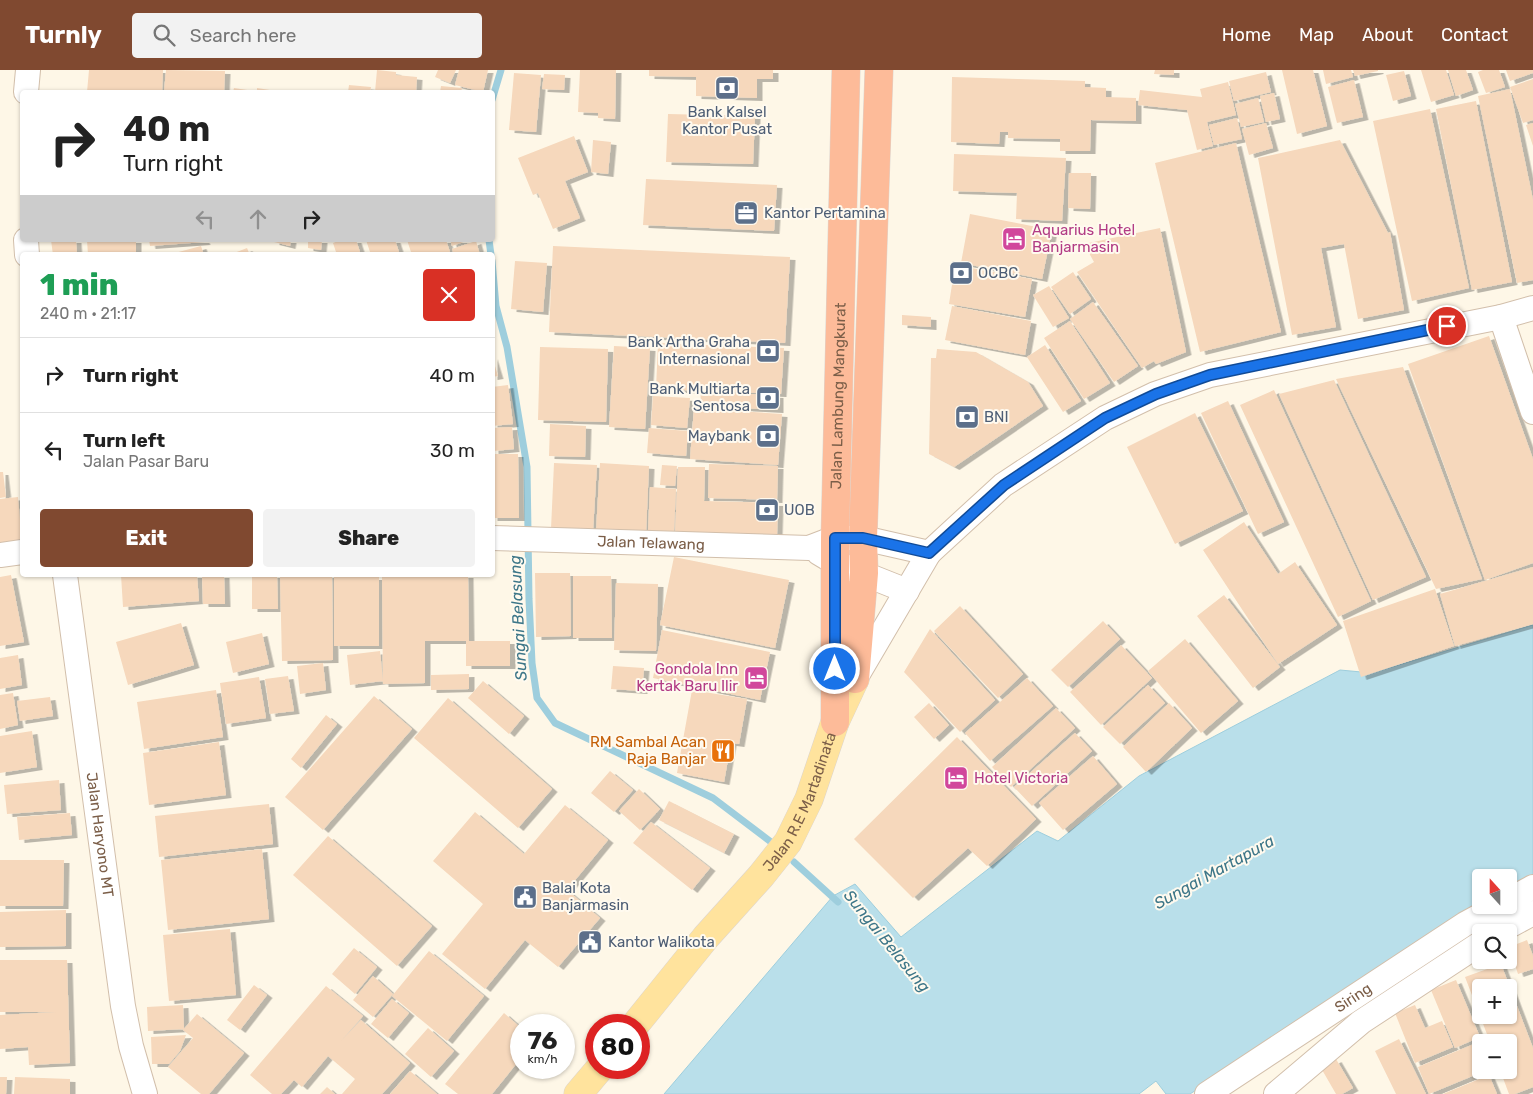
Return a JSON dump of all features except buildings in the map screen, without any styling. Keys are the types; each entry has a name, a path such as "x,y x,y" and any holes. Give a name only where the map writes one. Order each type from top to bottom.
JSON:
{"highway":[{"path":"846,78 878,79"},
{"name":"Jalan Lambung Mangkurat","path":"835,722 835,550 846,78"},
{"name":"Jalan Lambung Mangkurat","path":"855,679 864,573 863,538 878,79"}],"main road":[{"name":"Jalan R.E Martadinata","path":"643,1014 788,842 809,799 835,722 855,679"},
{"path":"578,1094 591,1079"}],"street":[{"path":"26,90 28,70"},
{"name":"Jalan R.E Martadinata","path":"855,679 929,553 1004,485 1105,418 1156,394 1210,375 1501,317 1533,308"},
{"path":"1501,317 1533,412"},
{"name":"Jalan Telawang","path":"502,538 835,550 864,573 907,591"},
{"path":"835,550 863,538 929,553"},
{"path":"0,555 20,552"},
{"name":"Jalan Haryono MT","path":"65,577 123,1006 131,1046 145,1094"},
{"path":"1518,895 1533,887"},
{"path":"1513,924 1533,913"},
{"name":"Siring","path":"1207,1094 1465,924 1483,914"},
{"path":"1276,1094 1361,1022 1472,949"}],"water":[{"name":"Sungai Martapura","path":"1533,625 1533,876 1518,884 1518,869 1472,869 1472,911 1190,1094 1166,1094 1156,1081 1139,1094 664,1094 833,896 855,884 901,937 1037,831 1058,841 1139,776 1340,670 1372,673"}],"waterway":[{"name":"Sungai Belasung","path":"495,90 501,70"},
{"name":"Sungai Belasung","path":"489,242 491,252"},
{"name":"Sungai Belasung","path":"495,295 496,306 507,347 527,467 529,599 532,663 537,698 555,723 713,798 771,842"},
{"name":"Sungai Belasung","path":"794,862 838,902"}],"place":[{"name":"Bank Kalsel Kantor Pusat","path":"727,88"},
{"name":"Kantor Pertamina","path":"746,213"},
{"name":"Aquarius Hotel Banjarmasin","path":"1014,239"},
{"name":"OCBC","path":"961,273"},
{"name":"Bank Artha Graha Internasional","path":"768,351"},
{"name":"Bank Multiarta Sentosa","path":"768,398"},
{"name":"BNI","path":"967,417"},
{"name":"Maybank","path":"768,436"},
{"name":"UOB","path":"767,510"},
{"name":"Gondola Inn Kertak Baru Ilir","path":"756,678"},
{"name":"RM Sambal Acan Raja Banjar","path":"723,751"},
{"name":"Hotel Victoria","path":"956,778"},
{"name":"Balai Kota Banjarmasin","path":"525,897"},
{"name":"Kantor Walikota","path":"590,942"}],"route":[{"path":"835,669 835,538 863,538 929,553 1004,485 1105,418 1156,394 1210,375 1447,326"}]}
